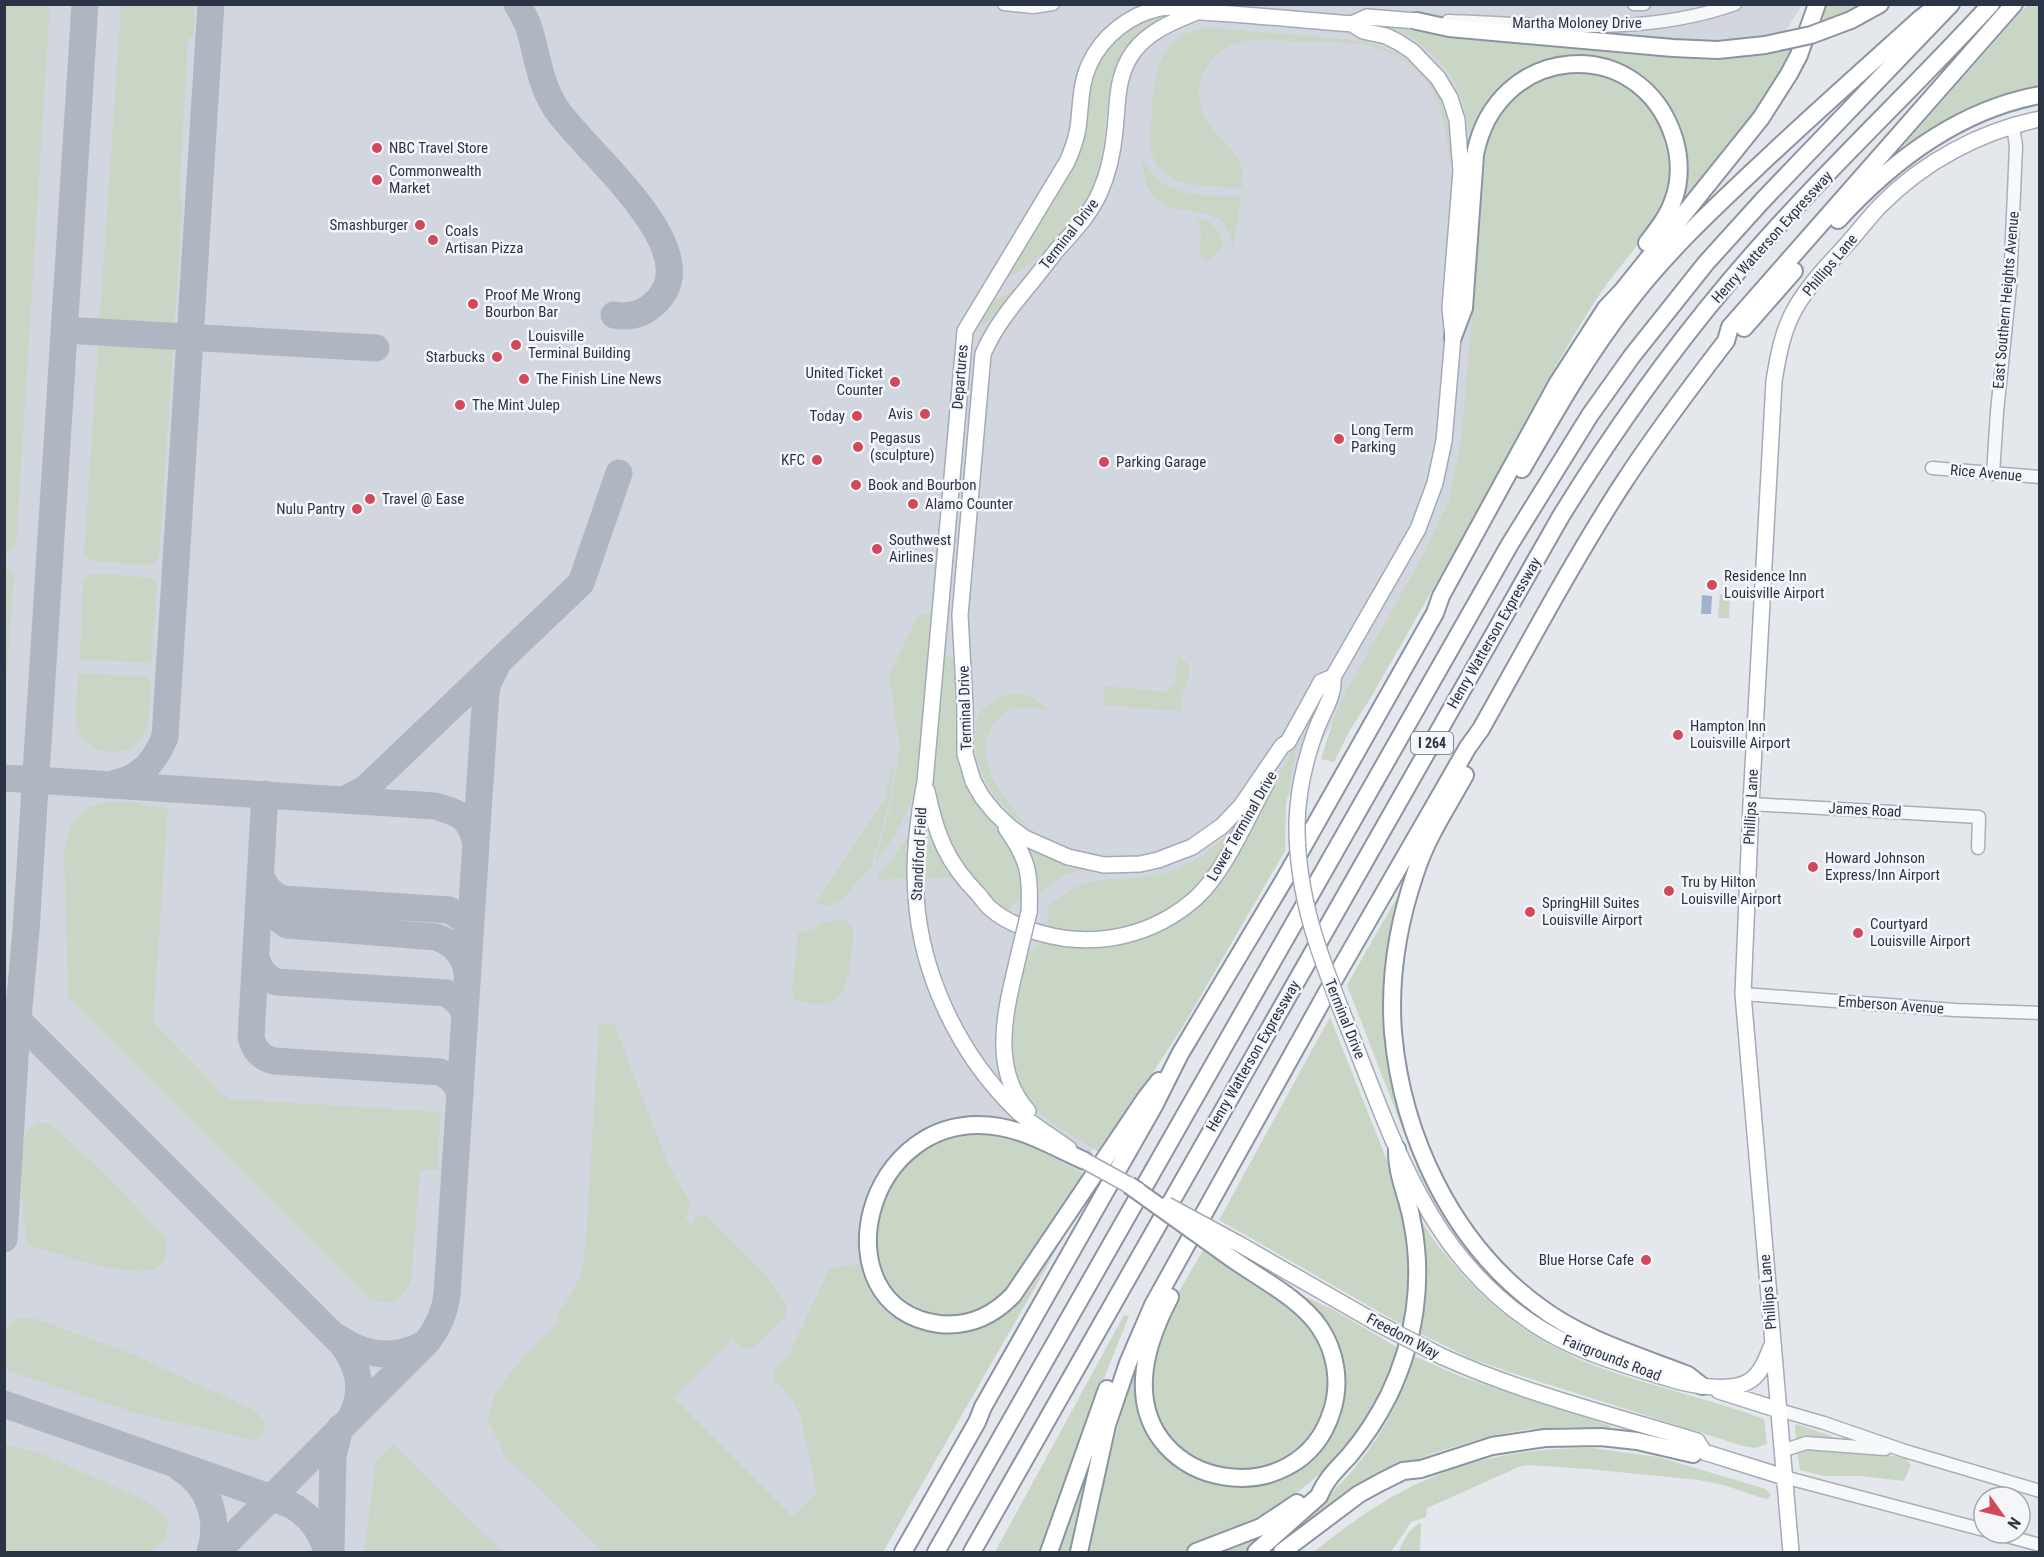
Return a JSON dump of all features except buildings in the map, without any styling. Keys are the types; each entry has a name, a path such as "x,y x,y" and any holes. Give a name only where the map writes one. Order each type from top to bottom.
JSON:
{"highway":[{"path":"1606,308 1761,118 1790,74 1817,4"},
{"path":"1418,21 1449,28 1718,50 1766,45 1810,35 1851,20 1880,4"},
{"path":"1435,613 1448,600 1570,386 1627,303 1706,215 1939,4"},
{"name":"Henry Watterson Expressway","path":"936,1552 1510,544 1590,416 1669,308 1714,254 1950,4"},
{"name":"Henry Watterson Expressway","path":"972,1552 1352,881 1561,516 1591,468 1661,368 1730,282 1790,215 1991,4"},
{"path":"1079,1552 1095,1474 1115,1397 1153,1305 1330,985 1462,757 1481,729 1579,555 1620,488 1726,341 1730,327 2014,4"},
{"path":"903,1552 1155,1104 1180,1054 1284,880 1435,613 1441,596 1538,417 1575,354 1606,308 1617,286 1666,217 1674,200 1679,165 1676,146 1671,128 1661,111 1637,84 1602,67 1568,64 1534,73 1512,87 1494,107 1482,129 1475,155 1464,308 1453,337"},
{"path":"1726,341 1740,334 1851,206 1894,164 1957,124 2006,104 2040,95"},
{"path":"1481,729 1477,753 1416,869 1398,939 1393,989 1393,1032 1400,1080 1412,1123 1430,1172 1458,1221 1489,1261 1520,1292 1580,1332 1688,1376 1702,1386"},
{"path":"1084,1161 1023,1134 999,1127 961,1127 933,1136 918,1144 892,1168 882,1183 872,1206 868,1225 868,1246 870,1262 881,1287 900,1308 931,1322 967,1323 998,1309 1012,1295 1145,1099 1180,1054"},
{"path":"1256,1552 1319,1496 1323,1486 1360,1442 1380,1412 1397,1378 1411,1336 1417,1281 1415,1237 1408,1200 1396,1164 1397,1149"},
{"path":"1129,1185 1235,1251 1310,1316 1320,1328 1332,1353 1336,1392 1331,1415 1318,1438 1299,1458 1278,1471 1263,1476 1236,1479 1197,1469 1178,1457 1163,1440 1155,1428 1147,1407 1144,1393 1145,1364 1155,1330 1191,1253 1196,1229"},
{"path":"1049,1552 1129,1335 1176,1264"},
{"path":"984,1552 1059,1423 1061,1395"},
{"path":"894,1552 970,1419 983,1407"},
{"path":"1282,1552 1359,1494 1403,1471 1420,1469 1492,1446 1554,1437 1601,1437 1637,1441 1699,1453"},
{"path":"1301,1552 1355,1509 1420,1469"},
{"path":"1213,1552 1230,1541 1261,1527 1323,1486"},
{"path":"1196,1552 1223,1541 1230,1541"}],"main road":[{"name":"Departures","path":"925,782 964,331 1067,162 1078,128 1085,75 1101,44 1127,21 1152,10 1167,7 1199,11"},
{"name":"Terminal Drive","path":"1334,677 1321,682 1288,742 1282,746 1240,806 1222,826 1192,847 1140,864 1113,865 1086,862 1068,857 1025,838 995,813 973,781 965,754 960,615 983,354 991,336 1006,313 1077,228 1099,195 1112,153 1120,81 1131,56 1144,40 1160,28 1199,11 1352,24 1363,31 1386,36 1412,51 1438,78 1454,108 1457,120 1461,171 1450,308 1453,337 1444,441 1435,483 1418,529 1334,677 1334,688 1306,761 1299,796 1297,822 1298,861 1309,921 1397,1149"},
{"path":"1352,24 1367,17 1418,21"},
{"name":"Phillips Lane","path":"1791,1552 1743,994 1750,804 1774,381 1779,352 1795,308 1814,281 1880,206 1899,188 1961,147 2013,126 2040,119"},
{"name":"Lower Terminal Drive","path":"925,782 934,822 944,848 966,883 989,908 1021,927 1058,939 1099,941 1148,928 1160,922 1183,909 1208,886 1224,863 1287,748 1288,742"},
{"name":"Standiford Field","path":"925,782 919,821 915,885 920,929 931,971 952,1023 971,1057 1030,1123 1049,1133"},
{"path":"995,813 1021,851 1031,881 1029,912 1005,1026 1004,1062 1010,1082 1025,1108 1049,1133 1084,1161 1129,1185"},
{"name":"Fairgrounds Road","path":"1397,1149 1420,1198 1450,1246 1487,1287 1516,1311 1546,1331 1588,1352 1684,1384 1702,1386"},
{"name":"Freedom Way","path":"1235,1251 1465,1367 1697,1441 1699,1453 1784,1477"},
{"path":"1702,1386 1736,1387 1751,1380 1760,1371 1772,1345"},
{"path":"1702,1386 1779,1410"}],"street":[{"path":"1004,4 1033,7 1053,4"},
{"path":"1634,4 1644,4"},
{"name":"Martha Moloney Drive","path":"1418,21 1633,25 1695,17 1735,4"},
{"name":"East Southern Heights Avenue","path":"1993,474 2001,361 2010,285 2016,146 2013,126"},
{"name":"Rice Avenue","path":"1932,468 2040,477"},
{"name":"James Road","path":"1750,804 1979,817 1978,848"},
{"name":"Emberson Avenue","path":"1743,994 1955,1010 2040,1013"},
{"path":"1779,1410 1905,1451 2040,1491"},
{"path":"1782,1451 1806,1443 1905,1451"},
{"path":"1784,1477 1972,1527"},
{"path":"2034,1552 2012,1538 2040,1545"}],"shaded area":[{"path":"5,5 1802,5 1752,85 1701,157 1609,268 1271,825 967,1377 876,1552 5,1552"}],"green space":[{"path":"5,4 50,5 16,546 5,555"},
{"path":"121,5 195,5 193,38 188,38 179,199 183,199 159,556 149,565 93,561 84,555"},
{"path":"1826,5 1865,5 1821,23"},
{"path":"2027,5 2039,5 2039,85 1980,104 1903,146"},
{"path":"1164,15 1142,30 1121,54 1111,85 1099,167 1081,207 1051,244 1024,268 1003,281 1069,175 1079,149 1089,87 1100,57 1118,36 1138,24"},
{"path":"1214,28 1355,40 1372,44 1403,57 1417,67 1438,93 1449,126 1451,163 1444,124 1432,90 1416,70 1401,59 1384,50 1364,45 1252,40 1228,46 1209,63 1202,79 1199,96 1204,116 1241,165 1242,188 1197,185 1171,178 1161,170 1154,159 1150,143 1154,86 1158,68 1165,52 1176,40 1192,31"},
{"path":"1389,28 1434,33 1795,46 1767,98 1682,207 1680,205 1686,187 1687,168 1679,124 1664,98 1643,78 1617,64 1589,57 1559,58 1530,66 1497,88 1470,133 1461,97 1442,64 1412,38"},
{"path":"1582,73 1620,86 1649,109 1666,141 1669,160 1665,196 1644,236 1606,285 1555,367 1478,510 1350,730 1334,762 1321,759 1334,718 1348,688 1424,554 1449,500 1461,441 1486,156 1490,138 1506,107 1518,95 1546,79"},
{"path":"1143,159 1157,179 1175,190 1186,193 1241,197 1233,251 1227,228 1222,221 1207,214 1168,207 1155,197 1146,184"},
{"path":"1196,218 1212,224 1221,236 1223,247 1207,262 1200,257 1201,230"},
{"path":"1009,293 1012,297 981,328 989,306"},
{"path":"5,568 14,574 5,704"},
{"path":"93,573 154,578 157,584 151,663 80,659 83,579"},
{"path":"1720,594 1730,595 1729,618 1718,618"},
{"path":"919,614 932,615 917,779 901,823 875,862 891,804 900,746 889,676"},
{"path":"944,653 956,662 956,742 962,772 972,794 1014,847 1022,864 1022,897 1007,911 985,895 950,849 936,809 933,783"},
{"path":"1177,656 1184,660 1190,669 1181,711 1103,705 1105,686 1166,692 1175,683"},
{"path":"78,673 150,677 146,727 139,741 131,748 111,752 100,750 83,738 75,719"},
{"path":"1017,693 1035,699 1049,711 1021,707 1002,715 987,737 986,760 1002,794 1034,833 991,791 981,771 975,747 976,724 987,705 994,700"},
{"path":"1297,742 1286,805 1285,851 1185,1023 1101,1153 1055,1124 1038,1110 1025,1095 1016,1078 1012,1057 1012,1032 1028,957 1043,940 1048,941 1047,944 1077,945 1156,930 1245,835"},
{"path":"894,765 890,800 871,867 840,901 827,906 816,903 885,799 891,769"},
{"path":"107,802 141,802 141,806 168,808 153,1023 228,1099 440,1112 438,1170 420,1171 411,1280 404,1293 394,1301 383,1302 368,1297 68,997 64,848 72,826 87,807"},
{"path":"1240,821 1222,854 1198,888 1167,911 1132,927 1113,932 1075,934 1048,928 1048,906 1074,888 1100,880 1140,878 1169,872 1192,862 1213,848"},
{"path":"911,834 909,878 879,880 878,877"},
{"path":"924,844 933,844 953,878 923,879"},
{"path":"1029,848 1059,861 1087,869 1062,877 1040,893 1036,867"},
{"path":"1407,880 1390,1033 1454,1224 1451,1226 1435,1204 1422,1179 1347,985"},
{"path":"844,919 852,926 854,936 849,971 843,992 830,1002 821,1004 795,999 792,991 798,932"},
{"path":"1330,1017 1403,1201 1412,1261 1406,1327 1219,1220"},
{"path":"599,1023 614,1024 668,1164 690,1202 690,1209 685,1217 691,1224 697,1217 706,1216 766,1276 786,1304 785,1316 754,1348 744,1349 732,1339 674,1398 793,1517 817,1493 800,1415 792,1399 775,1381 773,1373 789,1354 830,1268 866,1263 905,1316 979,1325 1065,1232 883,1552 603,1552 504,1455 488,1420 494,1396 530,1350 561,1319 557,1315 578,1281 583,1263"},
{"path":"39,1123 49,1123 103,1172 165,1237 165,1257 158,1267 147,1271 114,1268 28,1245 22,1203 21,1166 26,1137 31,1128"},
{"path":"965,1132 1020,1137 1086,1175 1009,1289 999,1299 983,1309 966,1314 948,1315 930,1312 914,1305 900,1294 888,1280 880,1263 876,1238 884,1205 893,1184 904,1167 924,1149"},
{"path":"1421,1221 1438,1245 1477,1289 1498,1309 1545,1342 1598,1367 1764,1419 1767,1444 1755,1448 1743,1446 1512,1373 1470,1358 1419,1333"},
{"path":"1203,1250 1286,1304 1311,1324 1329,1361 1329,1400 1306,1443 1282,1460 1251,1470 1229,1470 1205,1463 1193,1456 1183,1449 1166,1430 1155,1406 1152,1382 1158,1343 1171,1305"},
{"path":"1299,1294 1334,1310 1400,1349 1372,1409 1354,1436 1311,1482 1285,1501 1257,1519 1201,1546 1179,1553 1089,1552 1112,1450 1143,1350 1162,1446 1243,1483 1324,1443 1341,1410 1345,1382 1339,1347 1333,1332 1323,1318"},
{"path":"1124,1315 1129,1316 1106,1373 1045,1552 995,1552"},
{"path":"17,1319 37,1319 134,1355 254,1410 265,1422 262,1437 254,1440 136,1413 9,1371 5,1366 5,1330"},
{"path":"1414,1356 1462,1377 1611,1426 1610,1429 1569,1427 1529,1429 1490,1436 1434,1453 1398,1468 1271,1552 1267,1552 1332,1492 1365,1455 1394,1408"},
{"path":"1795,1424 1800,1425 1839,1439 1796,1441"},
{"path":"5,1444 44,1455 145,1500 169,1523 165,1539 151,1552 5,1552"},
{"path":"393,1444 503,1552 364,1552 376,1461"},
{"path":"1592,1448 1658,1457 1766,1489 1771,1495 1767,1499 1762,1498 1727,1486 1699,1480 1528,1465 1521,1466 1427,1508 1426,1517 1411,1522 1391,1552 1314,1552 1379,1505 1410,1487 1443,1473 1512,1454 1550,1449"},
{"path":"1806,1448 1893,1456 1905,1458 1911,1465 1904,1481 1861,1476 1824,1476 1800,1470 1797,1451"},
{"path":"1092,1454 1073,1552 1058,1552"},
{"path":"1421,1523 1420,1552 1399,1551 1410,1531"},
{"path":"1268,1533 1248,1552 1225,1552"}],"water":[{"path":"1702,595 1712,596 1711,614 1701,614"}],"taxiway":[{"path":"4,1239 85,4"},
{"path":"116,783 133,777 146,767 152,761 165,737 211,4"},
{"path":"517,4 528,25 542,77 555,107 636,200 655,228 667,255 668,280 656,302 647,310 636,314 614,315"},
{"path":"65,330 376,348"},
{"path":"343,800 365,789 581,583 619,473"},
{"path":"476,842 486,693 496,667"},
{"path":"4,778 435,806 462,817 470,827 476,843 447,1294 443,1314 426,1343 217,1552"},
{"path":"265,794 251,1037 254,1046 261,1055 274,1061 440,1072 453,1081 460,1095"},
{"path":"261,876 269,890 283,899 449,910 462,918 470,931"},
{"path":"260,892 272,914 287,925 436,937 457,950 464,961 467,973"},
{"path":"256,957 263,972 276,982 447,993 460,1004 465,1014"},
{"path":"9,1011 342,1344 353,1361 358,1379 358,1398 351,1417"},
{"path":"339,1338 359,1349 380,1354 401,1352 422,1345"},
{"path":"4,1404 289,1504 302,1512 313,1524 322,1537 327,1552"},
{"path":"331,1552 333,1455 340,1428"},
{"path":"180,1468 199,1484 210,1505 214,1528 210,1552"}],"place":[{"name":"NBC Travel Store","path":"377,148"},
{"name":"Commonwealth Market","path":"377,180"},
{"name":"Smashburger","path":"420,225"},
{"name":"Coals Artisan Pizza","path":"433,240"},
{"name":"Proof Me Wrong Bourbon Bar","path":"473,304"},
{"name":"Louisville Terminal Building","path":"516,345"},
{"name":"Starbucks","path":"497,357"},
{"name":"The Finish Line News","path":"524,379"},
{"name":"United Ticket Counter","path":"895,382"},
{"name":"The Mint Julep","path":"460,405"},
{"name":"Avis","path":"925,414"},
{"name":"Today","path":"857,416"},
{"name":"Long Term Parking","path":"1339,439"},
{"name":"Pegasus (sculpture)","path":"858,447"},
{"name":"KFC","path":"817,460"},
{"name":"Parking Garage","path":"1104,462"},
{"name":"Book and Bourbon","path":"856,485"},
{"name":"Travel @ Ease","path":"370,499"},
{"name":"Alamo Counter","path":"913,504"},
{"name":"Nulu Pantry","path":"357,509"},
{"name":"Southwest Airlines","path":"877,549"},
{"name":"Residence Inn Louisville Airport","path":"1712,585"},
{"name":"Hampton Inn Louisville Airport","path":"1678,735"},
{"name":"Howard Johnson Express/Inn Airport","path":"1813,867"},
{"name":"Tru by Hilton Louisville Airport","path":"1669,891"},
{"name":"SpringHill Suites Louisville Airport","path":"1530,912"},
{"name":"Courtyard Louisville Airport","path":"1858,933"},
{"name":"Blue Horse Cafe","path":"1646,1260"}]}
